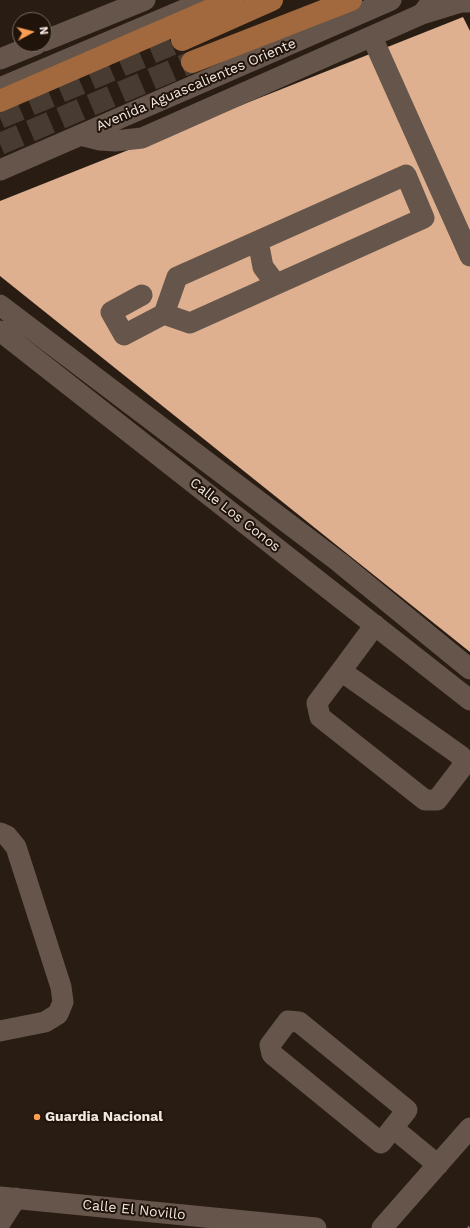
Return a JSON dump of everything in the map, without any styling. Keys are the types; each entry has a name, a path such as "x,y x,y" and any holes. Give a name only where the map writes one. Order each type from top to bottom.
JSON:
{"main road":[{"path":"179,33 233,0"},
{"path":"0,101 179,33 272,0"},
{"name":"Avenida Aguascalientes Oriente","path":"192,62 351,0"}],"street":[{"path":"52,38 145,0"},
{"path":"0,88 206,0"},
{"name":"Avenida Aguascalientes Oriente","path":"0,170 391,0"},
{"path":"80,135 100,140 115,141 142,138 372,37 428,7 470,2"},
{"path":"372,37 470,256"},
{"path":"0,59 17,52"},
{"path":"412,188 434,173"},
{"path":"142,295 111,312 124,336 164,314 177,277 406,175 424,218 190,323 164,314"},
{"path":"258,241 263,267 276,284"},
{"name":"Calle Los Conos","path":"0,305 340,562 470,669"},
{"name":"Calle Los Conos","path":"0,331 470,700"},
{"path":"324,584 340,562"},
{"path":"341,671 461,756 463,766 437,800 425,800 320,717 318,703 341,671 375,625"},
{"path":"0,833 7,836 16,847 61,986 63,1002 58,1014 45,1022 0,1031"},
{"path":"288,1021 299,1022 407,1110 393,1128 381,1142 272,1054 270,1045 288,1021"},
{"path":"393,1128 438,1165"},
{"path":"382,1228 470,1128"},
{"path":"0,1223 8,1198"},
{"name":"Calle El Novillo","path":"8,1198 168,1221 316,1228"}],"building":[{"path":"463,17 470,31 470,652 0,276 0,201"}],"tunnel":[{"path":"0,118 182,40"},
{"path":"0,144 192,62"}],"place":[{"name":"Guardia Nacional","path":"37,1117"}]}
